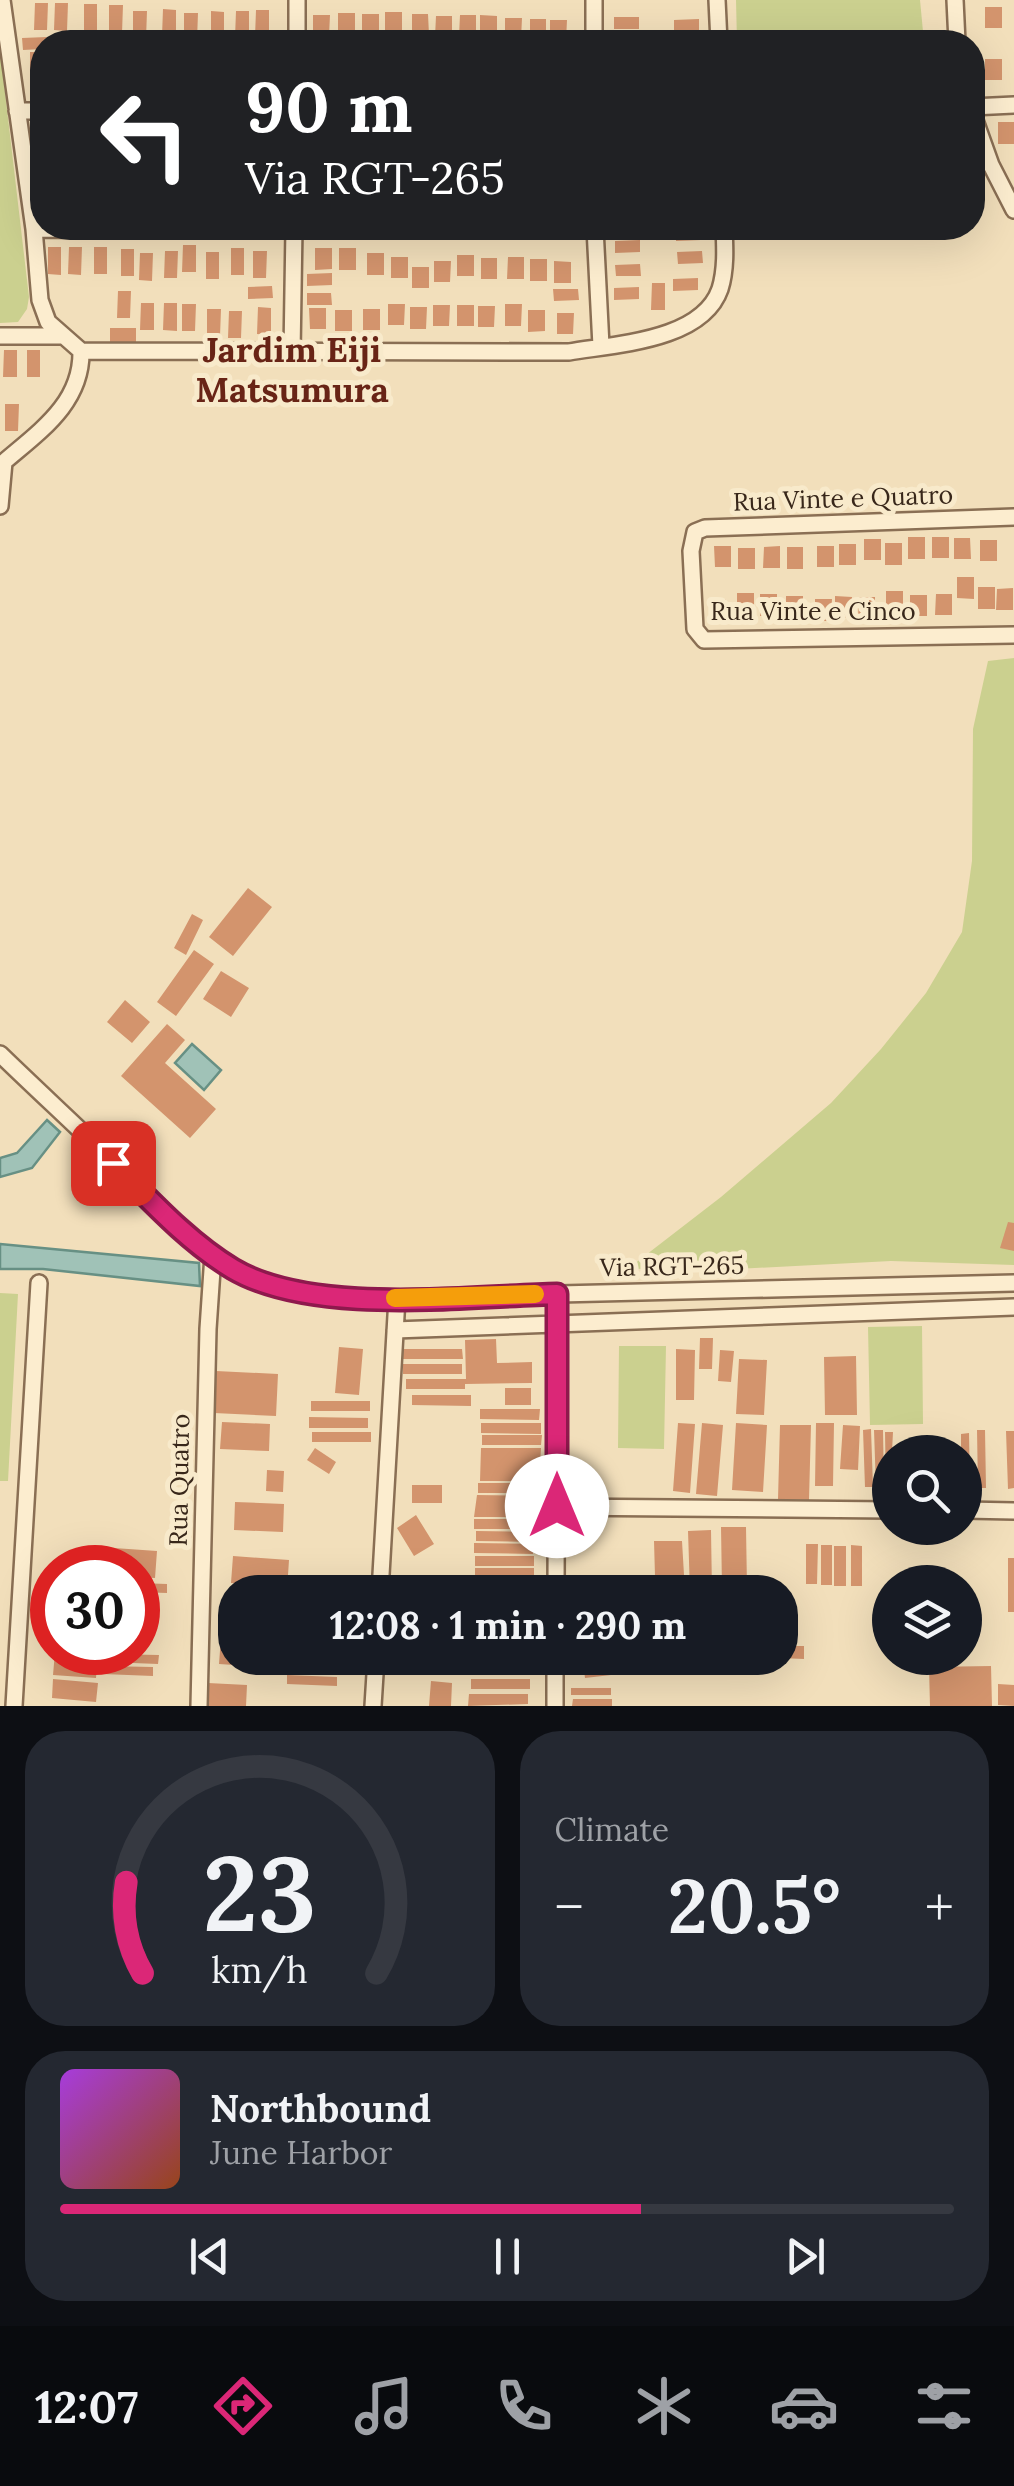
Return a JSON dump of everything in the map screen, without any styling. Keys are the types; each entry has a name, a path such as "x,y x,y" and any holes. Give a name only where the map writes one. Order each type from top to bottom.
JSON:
{"street":[{"path":"2,0 30,201"},
{"path":"297,0 297,30"},
{"path":"594,0 594,30"},
{"path":"718,0 719,30"},
{"path":"955,0 956,30"},
{"path":"985,108 1014,105"},
{"path":"17,111 30,111"},
{"path":"985,147 1014,210"},
{"path":"35,240 43,312 48,322 82,351 292,353 569,352 656,335 691,324 709,309 720,290 724,240"},
{"path":"292,353 294,240"},
{"path":"597,240 602,346"},
{"path":"0,336 62,336"},
{"path":"0,506 2,462 52,421 73,394 80,376 82,351"},
{"name":"Rua Vinte e Quatro","path":"691,551 694,535 705,528 1014,517"},
{"name":"Rua Vinte e Cinco","path":"691,551 695,630 704,640 1014,635"},
{"name":"Via RGT-265","path":"0,1054 152,1202 213,1255 245,1275 308,1294 397,1298 1014,1283"},
{"name":"Rua Quatro","path":"199,1706 213,1255"},
{"path":"14,1706 39,1282"},
{"path":"556,1575 557,1294"},
{"path":"381,1575 397,1298"},
{"path":"395,1330 1014,1307"},
{"path":"557,1506 872,1510"},
{"path":"982,1510 1014,1511"},
{"path":"373,1706 375,1675"},
{"path":"555,1706 556,1675"}],"green space":[{"path":"736,0 920,0 923,30 737,30"},
{"path":"0,50 29,297 27,309 18,322 0,323"},
{"path":"1014,658 1014,1265 891,1261 680,1272 629,1268 721,1197 831,1103 926,993 962,932 972,861 973,729 988,661"},
{"path":"0,1293 18,1294 8,1481 0,1481"},
{"path":"922,1326 923,1424 870,1425 868,1327"},
{"path":"619,1346 666,1346 664,1449 618,1448"}],"water":[{"path":"192,1044 221,1070 204,1090 175,1063"},
{"path":"47,1120 60,1132 32,1168 0,1177 0,1158 17,1153"},
{"path":"0,1244 199,1263 200,1286 43,1269 0,1269"}],"building":[{"path":"35,3 48,3 47,30 34,30"},
{"path":"55,3 68,3 67,30 54,30"},
{"path":"84,4 97,4 97,30 84,30"},
{"path":"109,5 123,5 122,30 109,30"},
{"path":"985,7 1002,7 1002,28 985,28"},
{"path":"163,9 176,10 176,30 162,30"},
{"path":"256,10 269,10 269,30 255,30"},
{"path":"133,11 147,11 146,30 133,30"},
{"path":"211,11 224,12 224,30 211,30"},
{"path":"236,11 249,11 249,30 235,30"},
{"path":"385,12 402,12 402,30 385,30"},
{"path":"184,13 198,13 197,30 184,30"},
{"path":"338,13 355,13 355,30 338,30"},
{"path":"362,14 379,14 379,30 362,30"},
{"path":"412,14 428,14 429,30 412,30"},
{"path":"313,15 330,15 329,30 313,30"},
{"path":"460,15 476,15 476,30 459,30"},
{"path":"480,15 497,16 497,30 480,30"},
{"path":"436,16 452,16 452,30 435,30"},
{"path":"614,17 639,17 639,29 614,29"},
{"path":"505,18 522,18 521,30 505,30"},
{"path":"530,19 546,19 546,30 530,30"},
{"path":"699,19 699,30 674,30 674,20"},
{"path":"550,20 567,20 567,30 550,30"},
{"path":"22,38 30,38 30,50 23,50"},
{"path":"985,59 1002,59 1002,80 985,80"},
{"path":"998,122 1014,122 1014,144 998,144"},
{"path":"640,240 640,252 615,253 615,241"},
{"path":"183,245 196,245 196,272 182,272"},
{"path":"48,247 61,247 61,275 48,274"},
{"path":"69,247 82,247 81,275 68,274"},
{"path":"94,247 107,247 107,274 94,274"},
{"path":"231,248 244,248 244,275 231,275"},
{"path":"315,248 332,248 332,269 315,270"},
{"path":"339,248 356,248 356,270 339,270"},
{"path":"121,249 134,249 134,276 121,276"},
{"path":"165,251 178,251 177,278 164,278"},
{"path":"253,251 267,251 266,278 253,278"},
{"path":"702,251 703,263 678,264 677,252"},
{"path":"206,252 219,252 219,279 206,279"},
{"path":"140,253 153,253 152,281 139,280"},
{"path":"367,253 384,253 384,275 367,275"},
{"path":"457,255 474,255 474,276 457,276"},
{"path":"391,257 408,257 408,278 391,278"},
{"path":"508,257 524,257 524,279 507,279"},
{"path":"481,258 497,258 497,279 481,279"},
{"path":"530,259 547,259 547,281 530,281"},
{"path":"434,261 451,261 450,282 434,282"},
{"path":"554,261 571,262 571,283 554,283"},
{"path":"640,264 641,276 616,276 615,265"},
{"path":"412,267 429,267 429,288 412,288"},
{"path":"332,273 332,285 307,286 307,274"},
{"path":"698,278 698,290 673,291 673,279"},
{"path":"652,283 665,283 665,310 651,310"},
{"path":"272,286 273,298 248,299 248,287"},
{"path":"639,287 639,299 614,300 614,288"},
{"path":"553,289 578,289 579,300 554,301"},
{"path":"118,291 131,291 130,318 117,318"},
{"path":"307,293 331,293 332,305 307,305"},
{"path":"141,303 154,303 154,330 140,330"},
{"path":"164,303 177,303 177,331 163,330"},
{"path":"182,304 196,304 195,331 182,331"},
{"path":"388,304 405,304 404,325 388,325"},
{"path":"505,304 522,304 521,326 505,326"},
{"path":"433,305 450,305 449,326 433,326"},
{"path":"457,305 474,305 474,326 457,326"},
{"path":"478,306 495,306 494,327 478,327"},
{"path":"258,307 271,308 271,335 257,334"},
{"path":"410,307 427,307 426,329 410,329"},
{"path":"309,308 326,308 326,329 310,329"},
{"path":"207,309 221,309 220,336 207,336"},
{"path":"363,309 380,309 380,330 363,330"},
{"path":"335,310 352,310 352,331 335,331"},
{"path":"528,310 545,310 545,331 528,332"},
{"path":"229,311 242,311 241,338 228,338"},
{"path":"557,313 574,313 573,334 557,334"},
{"path":"110,328 136,328 136,346 110,346"},
{"path":"4,350 17,350 17,377 3,377"},
{"path":"27,350 40,350 40,377 27,377"},
{"path":"5,404 19,404 18,431 5,431"},
{"path":"908,537 925,537 925,559 908,559"},
{"path":"932,537 949,537 949,558 932,558"},
{"path":"954,538 970,538 971,559 954,559"},
{"path":"864,539 881,539 881,560 864,560"},
{"path":"980,540 997,540 997,561 980,561"},
{"path":"885,543 902,543 902,565 885,565"},
{"path":"839,544 856,544 856,565 839,565"},
{"path":"714,546 731,546 731,567 715,567"},
{"path":"780,546 780,568 763,568 764,547"},
{"path":"817,546 834,546 834,567 817,567"},
{"path":"787,547 803,547 803,569 787,569"},
{"path":"738,548 755,548 755,569 738,569"},
{"path":"957,577 974,577 974,599 957,598"},
{"path":"978,587 995,587 995,609 978,609"},
{"path":"1013,588 1013,610 996,610 997,589"},
{"path":"886,591 903,591 903,613 886,613"},
{"path":"737,593 754,593 754,614 737,614"},
{"path":"760,594 777,594 777,616 760,616"},
{"path":"936,594 952,594 952,615 935,615"},
{"path":"910,595 927,595 927,616 910,616"},
{"path":"786,596 803,596 803,617 786,617"},
{"path":"835,596 852,597 852,618 835,618"},
{"path":"859,597 875,597 875,618 858,618"},
{"path":"709,599 726,599 726,621 710,621"},
{"path":"815,599 832,599 831,621 815,621"},
{"path":"248,888 272,907 233,956 209,937"},
{"path":"192,914 203,920 186,955 174,948"},
{"path":"194,950 214,964 176,1016 157,1002"},
{"path":"221,971 249,988 231,1017 203,999"},
{"path":"125,1000 150,1022 132,1043 107,1022"},
{"path":"167,1024 185,1040 165,1063 216,1109 190,1138 121,1076"},
{"path":"1008,1222 1014,1223 1014,1251 1000,1248"},
{"path":"700,1338 713,1338 712,1369 699,1369"},
{"path":"496,1339 497,1363 532,1362 532,1383 406,1389 406,1379 466,1379 465,1340"},
{"path":"339,1347 363,1349 359,1395 335,1393"},
{"path":"403,1349 462,1349 463,1359 403,1359"},
{"path":"676,1349 695,1350 694,1400 676,1400"},
{"path":"720,1350 734,1351 731,1382 718,1381"},
{"path":"856,1356 857,1415 825,1415 824,1357"},
{"path":"739,1359 767,1360 764,1415 736,1414"},
{"path":"403,1364 462,1364 462,1374 403,1374"},
{"path":"216,1371 278,1374 276,1416 214,1413"},
{"path":"505,1388 531,1388 531,1405 505,1405"},
{"path":"412,1395 471,1395 471,1406 412,1405"},
{"path":"311,1401 370,1401 370,1411 311,1411"},
{"path":"480,1409 540,1409 539,1420 480,1419"},
{"path":"309,1417 368,1418 368,1428 309,1428"},
{"path":"222,1422 270,1424 269,1451 220,1449"},
{"path":"481,1423 541,1423 541,1434 481,1433"},
{"path":"678,1423 695,1424 690,1493 673,1491"},
{"path":"702,1423 723,1425 717,1496 696,1494"},
{"path":"736,1423 767,1425 763,1492 732,1490"},
{"path":"816,1423 834,1423 833,1486 815,1486"},
{"path":"780,1425 811,1425 809,1500 778,1499"},
{"path":"843,1425 860,1426 858,1470 840,1469"},
{"path":"871,1429 872,1487 865,1487 863,1430"},
{"path":"977,1430 985,1430 986,1488 982,1488 982,1435 977,1435"},
{"path":"1006,1431 1014,1431 1014,1488 1008,1489"},
{"path":"312,1432 371,1432 371,1442 312,1442"},
{"path":"482,1435 542,1435 541,1445 482,1445"},
{"path":"315,1448 336,1462 329,1474 307,1460"},
{"path":"481,1448 541,1448 539,1481 480,1481"},
{"path":"267,1470 284,1471 283,1492 266,1491"},
{"path":"478,1483 537,1483 537,1493 478,1493"},
{"path":"412,1485 442,1485 442,1503 412,1503"},
{"path":"477,1495 536,1496 533,1517 474,1517"},
{"path":"235,1502 284,1504 283,1532 234,1530"},
{"path":"416,1515 434,1544 414,1556 397,1528"},
{"path":"474,1519 533,1519 533,1529 474,1529"},
{"path":"721,1527 746,1527 747,1575 722,1575"},
{"path":"711,1530 712,1575 689,1575 688,1531"},
{"path":"476,1531 535,1532 535,1542 476,1541"},
{"path":"654,1541 682,1541 684,1575 655,1575"},
{"path":"474,1543 533,1544 533,1554 474,1553"},
{"path":"806,1544 818,1544 817,1584 806,1584"},
{"path":"821,1545 832,1545 832,1585 821,1585"},
{"path":"851,1545 862,1546 862,1586 851,1586"},
{"path":"834,1546 846,1546 846,1586 834,1586"},
{"path":"233,1556 289,1560 288,1575 232,1575"},
{"path":"475,1556 534,1556 534,1566 475,1566"},
{"path":"1008,1558 1014,1558 1014,1612 1008,1612"},
{"path":"475,1568 534,1568 534,1575 475,1575"},
{"path":"160,1584 167,1584 167,1593 160,1593"},
{"path":"798,1646 804,1646 804,1659 798,1659"},
{"path":"982,1666 991,1666 992,1706 930,1706 929,1675 982,1675"},
{"path":"53,1675 96,1675 96,1678"},
{"path":"287,1675 337,1677 337,1686 287,1684"},
{"path":"53,1679 98,1683 96,1702 52,1698"},
{"path":"471,1679 530,1679 530,1689 471,1689"},
{"path":"431,1681 452,1683 451,1706 429,1706"},
{"path":"208,1683 247,1685 246,1706 206,1706"},
{"path":"998,1684 1014,1685 1014,1706 998,1705"},
{"path":"571,1688 611,1688 611,1695 571,1695"},
{"path":"469,1694 528,1694 528,1704 468,1706"},
{"path":"573,1699 612,1699 612,1706 572,1706"}],"slow traffic":[{"path":"395,1298 535,1294"}],"district":[{"name":"Jardim Eiji Matsumura","path":"292,370"}],"route":[{"path":"113,1163 213,1255 254,1280 308,1294 366,1298 557,1294 557,1506"}]}
